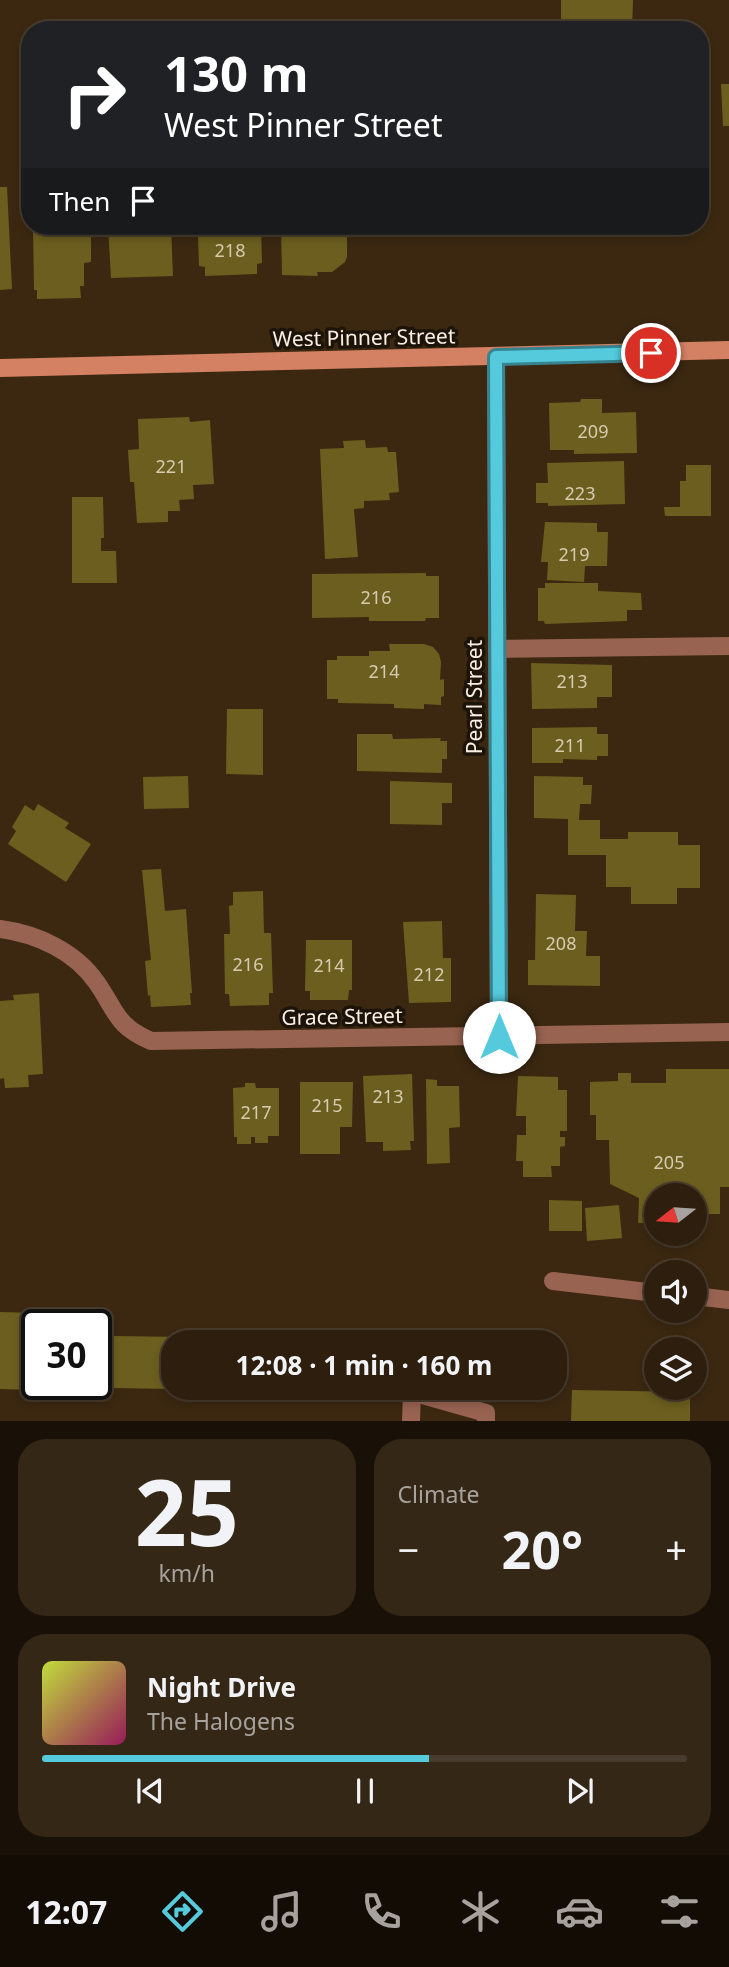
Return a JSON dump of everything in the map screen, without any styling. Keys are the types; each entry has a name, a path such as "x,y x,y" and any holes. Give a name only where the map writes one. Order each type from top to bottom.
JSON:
{"main road":[{"name":"West Pinner Street","path":"0,368 729,350"}],"street":[{"name":"Pearl Street","path":"496,357 499,1037"},
{"path":"497,649 729,646"},
{"name":"Grace Street","path":"0,929 20,932 51,943 78,962 96,982 117,1018 132,1033 151,1041 729,1032"},
{"path":"552,1281 644,1292"},
{"path":"707,1297 729,1300"},
{"path":"411,1421 412,1392 486,1413 486,1421"}],"building":[{"path":"561,0 633,0 632,21 561,21"},
{"path":"721,84 729,84 729,126 723,126"},
{"path":"0,187 7,187 12,289 0,290"},
{"path":"33,235 91,235 91,262 84,263 81,298 37,299 37,290 34,290"},
{"path":"109,235 171,235 173,276 111,278"},
{"path":"261,235 262,263 257,264 257,274 205,276 205,267 199,266 198,236"},
{"path":"281,235 347,235 345,262 332,272 317,272 318,276 282,275"},
{"path":"581,399 602,399 602,413 636,412 637,453 574,454 574,450 550,450 549,403 580,402"},
{"path":"189,417 190,422 210,420 214,484 193,485 194,499 179,500 180,511 168,511 168,522 137,523 128,450 139,449 138,419"},
{"path":"365,440 366,448 387,447 388,452 396,452 399,492 389,493 390,500 364,501 364,508 354,509 358,557 325,559 320,449 344,448 343,441"},
{"path":"624,461 625,504 548,506 548,503 536,503 536,483 548,483 547,463"},
{"path":"686,465 711,465 711,516 665,516 664,507 680,507 680,481 686,481"},
{"path":"72,497 103,497 104,538 101,538 101,551 116,551 117,583 72,583"},
{"path":"545,522 597,523 597,532 608,532 607,566 585,566 584,582 547,580 548,562 541,562"},
{"path":"426,573 426,576 439,576 439,618 426,618 425,621 369,621 369,617 312,618 312,574"},
{"path":"545,583 598,583 598,591 641,593 642,610 627,610 627,621 545,624 544,621 538,621 538,588 545,588"},
{"path":"389,644 424,644 433,647 439,654 440,680 444,679 441,705 424,704 424,709 394,708 394,704 338,703 338,699 327,699 327,660 337,660 337,656 369,656 369,651 390,651"},
{"path":"531,663 612,665 612,697 597,697 597,708 532,709"},
{"path":"227,709 263,709 263,775 226,774"},
{"path":"597,727 597,734 608,734 608,756 597,756 597,760 563,759 563,763 532,763 532,728"},
{"path":"357,734 392,734 393,739 441,738 440,741 447,741 447,759 442,759 442,773 357,771"},
{"path":"188,776 189,808 144,809 143,777"},
{"path":"534,776 583,777 583,785 592,785 591,804 580,804 579,820 600,820 600,839 628,839 628,832 678,832 678,845 700,845 700,888 677,888 677,904 631,904 631,887 606,887 606,855 568,855 568,819 534,818"},
{"path":"390,781 452,783 452,803 442,803 442,825 390,824"},
{"path":"38,804 69,823 65,828 91,844 66,882 8,844 16,831 12,827 25,805 34,811"},
{"path":"161,869 165,911 186,909 191,1005 151,1007 150,995 148,996 145,961 151,960 142,870"},
{"path":"263,891 264,933 271,933 273,993 269,993 269,1005 230,1006 229,994 225,994 224,934 230,934 229,906 233,905 233,892"},
{"path":"536,894 576,895 575,931 587,931 586,956 600,956 600,986 528,985 528,960 535,960"},
{"path":"442,921 443,958 451,958 451,1002 409,1003 403,922"},
{"path":"306,940 352,940 352,990 349,990 348,1000 310,1000 310,991 305,991"},
{"path":"39,993 43,1074 28,1075 29,1087 5,1088 4,1078 0,1079 0,1001 14,1000 13,995"},
{"path":"666,1069 729,1069 729,1187 720,1187 720,1214 707,1214 707,1183 644,1183 644,1223 638,1223 639,1198 610,1184 609,1140 596,1140 596,1115 590,1115 590,1082 618,1081 618,1073 631,1073 631,1083 666,1083"},
{"path":"412,1074 414,1141 410,1141 411,1150 383,1151 383,1142 366,1142 363,1076"},
{"path":"518,1076 558,1077 558,1090 567,1090 567,1131 560,1131 560,1137 565,1137 565,1146 560,1147 560,1166 551,1166 552,1177 523,1177 523,1161 516,1161 517,1135 526,1135 526,1116 516,1116"},
{"path":"426,1079 437,1080 437,1086 459,1086 460,1127 449,1128 450,1163 427,1164"},
{"path":"300,1082 353,1082 352,1127 340,1127 340,1154 300,1154"},
{"path":"245,1083 255,1083 256,1088 279,1088 279,1136 268,1136 268,1143 255,1143 255,1137 251,1137 251,1144 237,1144 237,1137 234,1137 233,1088 245,1087"},
{"path":"549,1200 582,1201 582,1231 549,1231"},
{"path":"619,1205 622,1238 587,1241 585,1208"},
{"path":"0,1312 21,1313 21,1390 0,1389"},
{"path":"114,1336 161,1337 161,1389 113,1388"},
{"path":"572,1390 644,1391 644,1400 690,1400 690,1421 571,1421"}],"route":[{"path":"499,1037 496,357 651,353"}]}
